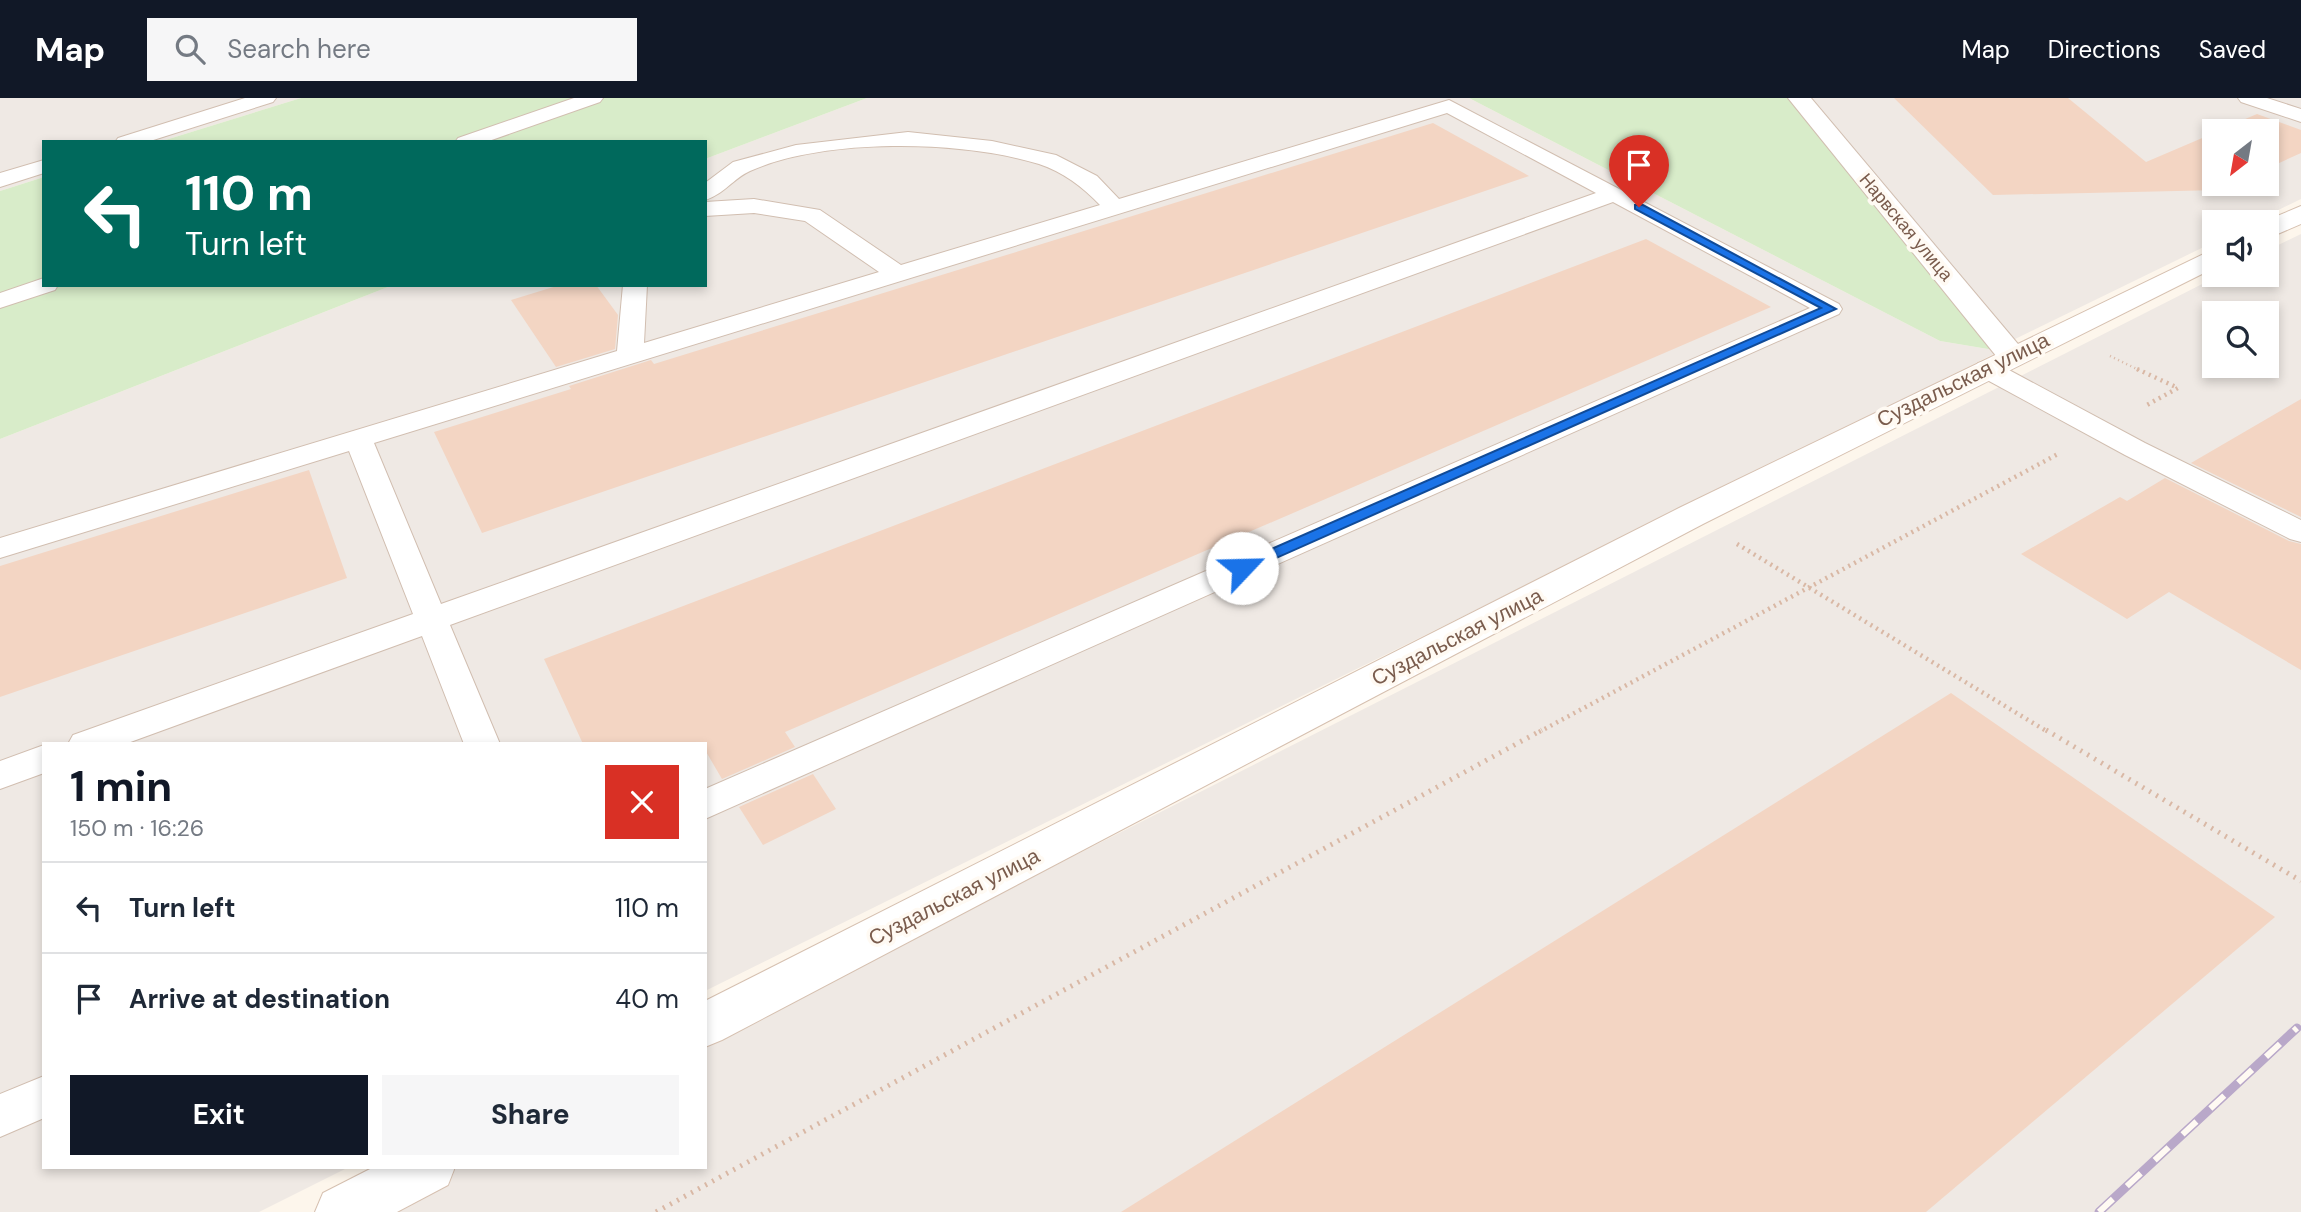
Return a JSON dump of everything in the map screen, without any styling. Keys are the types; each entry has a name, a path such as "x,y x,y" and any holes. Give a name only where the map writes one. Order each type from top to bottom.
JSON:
{"main road":[{"name":"Нарвская улица","path":"1799,98 1999,362"},
{"path":"2279,225 2301,214"},
{"name":"Суздальская улица","path":"707,1024 1691,516 2202,263"},
{"path":"342,1212 425,1169"}],"lane":[{"path":"131,140 266,98"},
{"path":"471,140 593,98"},
{"path":"2248,98 2296,109"},
{"path":"0,548 1449,106 1830,309 707,804"},
{"path":"707,192 741,167 803,149 908,138 992,147 1048,160 1088,181 1115,208"},
{"path":"0,180 42,167"},
{"path":"92,742 1615,194"},
{"path":"707,209 754,206 812,215 898,274"},
{"path":"0,301 42,286"},
{"path":"630,356 635,287"},
{"path":"1999,362 2102,431 2301,532"},
{"path":"358,439 481,742"},
{"path":"0,775 42,760"},
{"path":"0,1116 42,1097"}],"path":[{"path":"656,1212 1807,586 2179,388 2058,333"},
{"path":"1691,516 2176,809 2301,881"}],"shaded area":[{"path":"0,98 301,98 165,140 42,140 42,178 0,191"},
{"path":"867,98 1469,98 1940,341 2000,351 707,990 707,742 42,742 42,1169 345,1169 259,1212 0,1212 0,439 388,287 707,287 707,158"},
{"path":"1806,98 2301,98 2301,199 2279,210 2202,210 2202,248 2011,341"},
{"path":"2301,234 2301,1212 372,1212 456,1169 707,1169 707,1042 2202,284 2202,287 2279,287 2279,245"}],"green space":[{"path":"301,98 867,98 707,158 707,140 165,140"},
{"path":"1469,98 1792,98 2000,351 1940,341"},
{"path":"42,178 42,287 388,287 0,439 0,191"}],"building":[{"path":"1894,98 2068,98 2146,162 2202,138 2202,190 1993,195"},
{"path":"2257,114 2271,119 2245,119"},
{"path":"2279,122 2301,130 2301,153 2279,163"},
{"path":"1433,123 1529,176 482,533 434,432 571,389 569,386 651,360 654,364"},
{"path":"1646,239 1771,307 785,732 795,747 722,779 707,753 707,742 582,742 544,659"},
{"path":"553,287 597,287 618,315 615,349 556,367 511,300"},
{"path":"2301,399 2301,517 2191,463"},
{"path":"309,470 347,578 0,697 0,566"},
{"path":"2165,478 2289,541 2301,544 2301,670 2169,592 2127,619 2021,554 2120,497 2127,501"},
{"path":"1951,693 2275,917 1926,1212 1121,1212"},
{"path":"813,774 836,809 763,845 739,807"}],"railway":[{"path":"2099,1212 2297,1028"}],"route":[{"path":"1242,568 1830,309 1639,207"}]}
